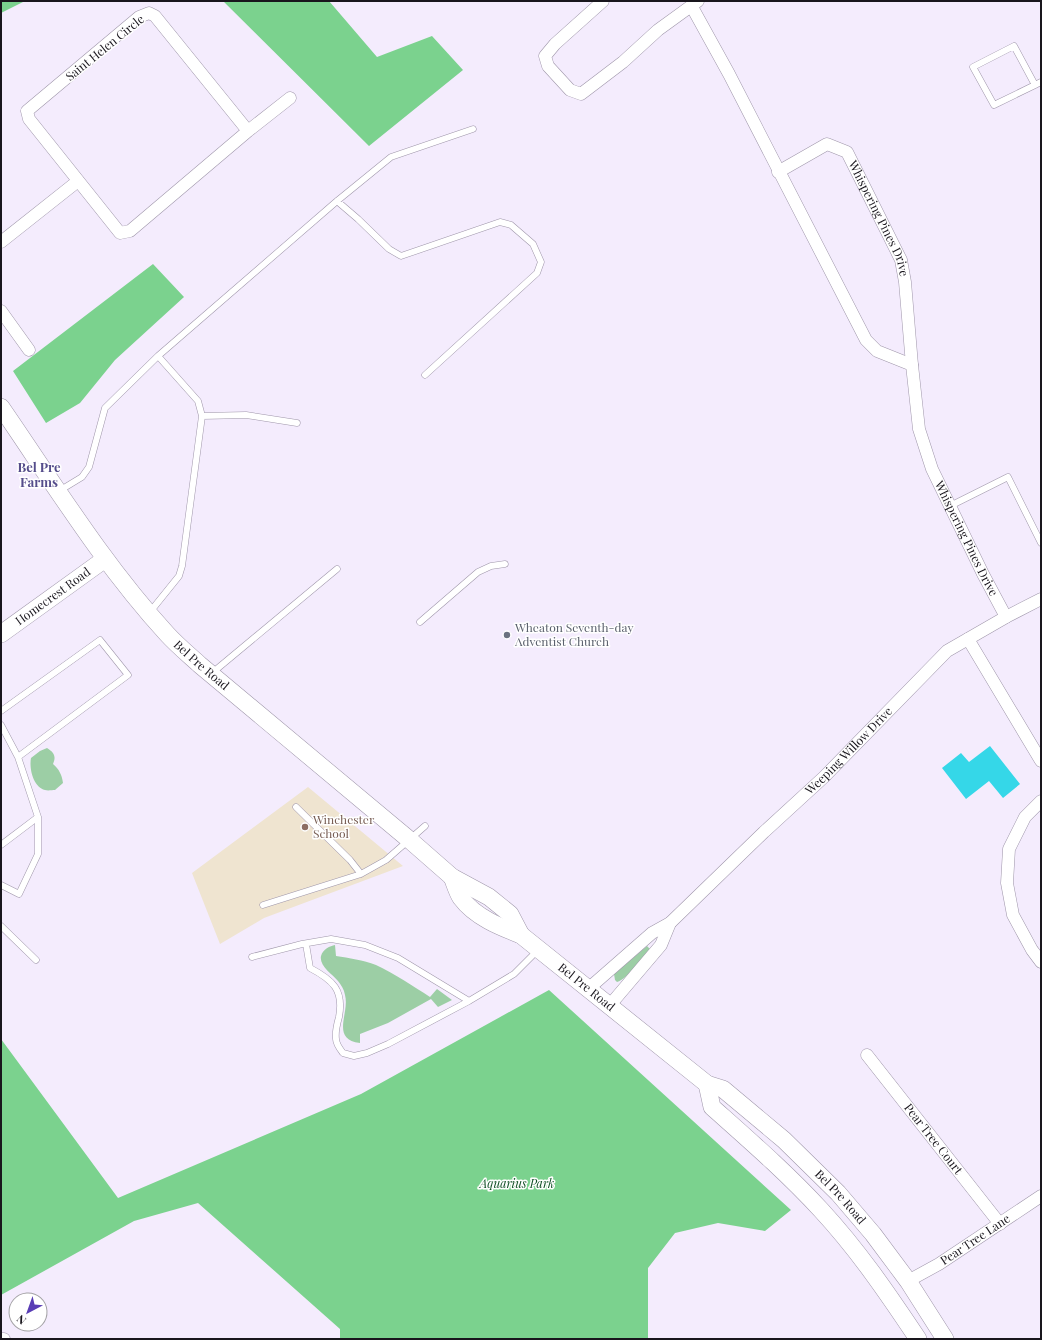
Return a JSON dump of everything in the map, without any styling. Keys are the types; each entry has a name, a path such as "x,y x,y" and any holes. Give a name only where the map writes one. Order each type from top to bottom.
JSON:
{"main road":[{"name":"Bel Pre Road","path":"1,407 105,559 168,635 211,674 452,877 460,897 474,912 500,927 521,935 539,948 707,1084 723,1089 784,1140 832,1188 874,1234 908,1281 945,1339"},
{"name":"Homecrest Road","path":"1,634 105,559"},
{"name":"Bel Pre Road","path":"707,1084 712,1106 820,1209 855,1249 889,1295 918,1339"}],"street":[{"path":"603,1 555,44 545,56 548,66 570,90 581,94 623,62 658,30 695,4 778,172 866,340 877,351 912,365"},
{"name":"Saint Helen Circle","path":"248,131 155,16 149,13 139,17 27,111 29,119 120,233 130,231 248,131 290,98"},
{"name":"Whispering Pines Drive","path":"778,172 827,144 847,152 901,260 905,282 919,429 932,469 983,574 1006,617"},
{"path":"1,242 78,181"},
{"path":"1,311 29,350"},
{"name":"Weeping Willow Drive","path":"588,989 652,933 670,923 764,832 824,777 947,651 1041,599"},
{"path":"968,639 1041,761"},
{"path":"1041,801 1026,817 1010,849 1007,883 1013,915 1032,950 1041,962"},
{"name":"Weeping Willow Drive","path":"610,1006 661,945 670,923"},
{"name":"Pear Tree Court","path":"867,1055 1000,1224"},
{"name":"Pear Tree Lane","path":"908,1281 939,1264 1041,1196"}],"lane":[{"path":"1014,46 1038,83 994,105 973,67 1014,46"},
{"path":"59,491 82,477 89,467 105,408 158,356 337,201 391,157 473,129"},
{"path":"337,201 389,249 401,256 500,222 511,225 533,244 540,262 537,273 425,375"},
{"path":"149,613 179,576 182,566 202,416 198,401 158,356"},
{"path":"202,416 246,415 297,423"},
{"path":"950,506 1008,477 1041,543"},
{"path":"420,622 478,572 491,566 505,564"},
{"path":"211,674 337,569"},
{"path":"1,711 100,640 128,675 18,757"},
{"path":"1,726 18,757 38,817 38,854 19,894 1,885"},
{"path":"296,807 350,860 361,874"},
{"path":"1,845 38,817"},
{"path":"263,905 361,874 386,860 410,841 425,826"},
{"path":"1,926 36,960"},
{"path":"252,957 332,939 365,945 398,958 469,1001"},
{"path":"306,944 310,968 325,976 336,988 339,994 340,1012 336,1031 336,1040 343,1053 354,1056 367,1053 388,1044 469,1001 514,974 539,948"}],"shaded area":[{"name":"Winchester School","path":"308,787 403,866 264,918 220,944 192,873"}],"green space":[{"path":"1,1 25,1 1,13"},
{"path":"223,1 329,1 377,57 432,36 463,70 369,146"},
{"path":"153,264 184,297 115,360 80,403 46,423 13,371"},
{"path":"47,748 54,755 53,764 59,770 63,780 63,783 55,790 46,790 37,785 31,772 31,758"},
{"path":"335,945 336,956 361,960 376,965 397,976 430,997 437,989 452,1000 438,1007 431,999 388,1023 360,1034 360,1043 351,1041 343,1031 346,1002 344,991 338,981 326,970 321,960 321,956 325,950"},
{"path":"647,946 650,949 639,963 626,977 617,982 614,974"},
{"name":"Aquarius Park","path":"549,990 791,1210 765,1231 718,1223 675,1233 648,1268 648,1339 340,1339 340,1329 198,1203 134,1221 1,1295 1,1039 118,1198 361,1094"}],"water":[{"path":"990,746 1020,784 1003,798 989,781 966,799 942,768 961,753 969,762"}],"place":[{"name":"Wheaton Seventh-day Adventist Church","path":"507,635"},
{"name":"Winchester School","path":"305,827"}],"district":[{"name":"Bel Pre Farms","path":"39,474"}]}
